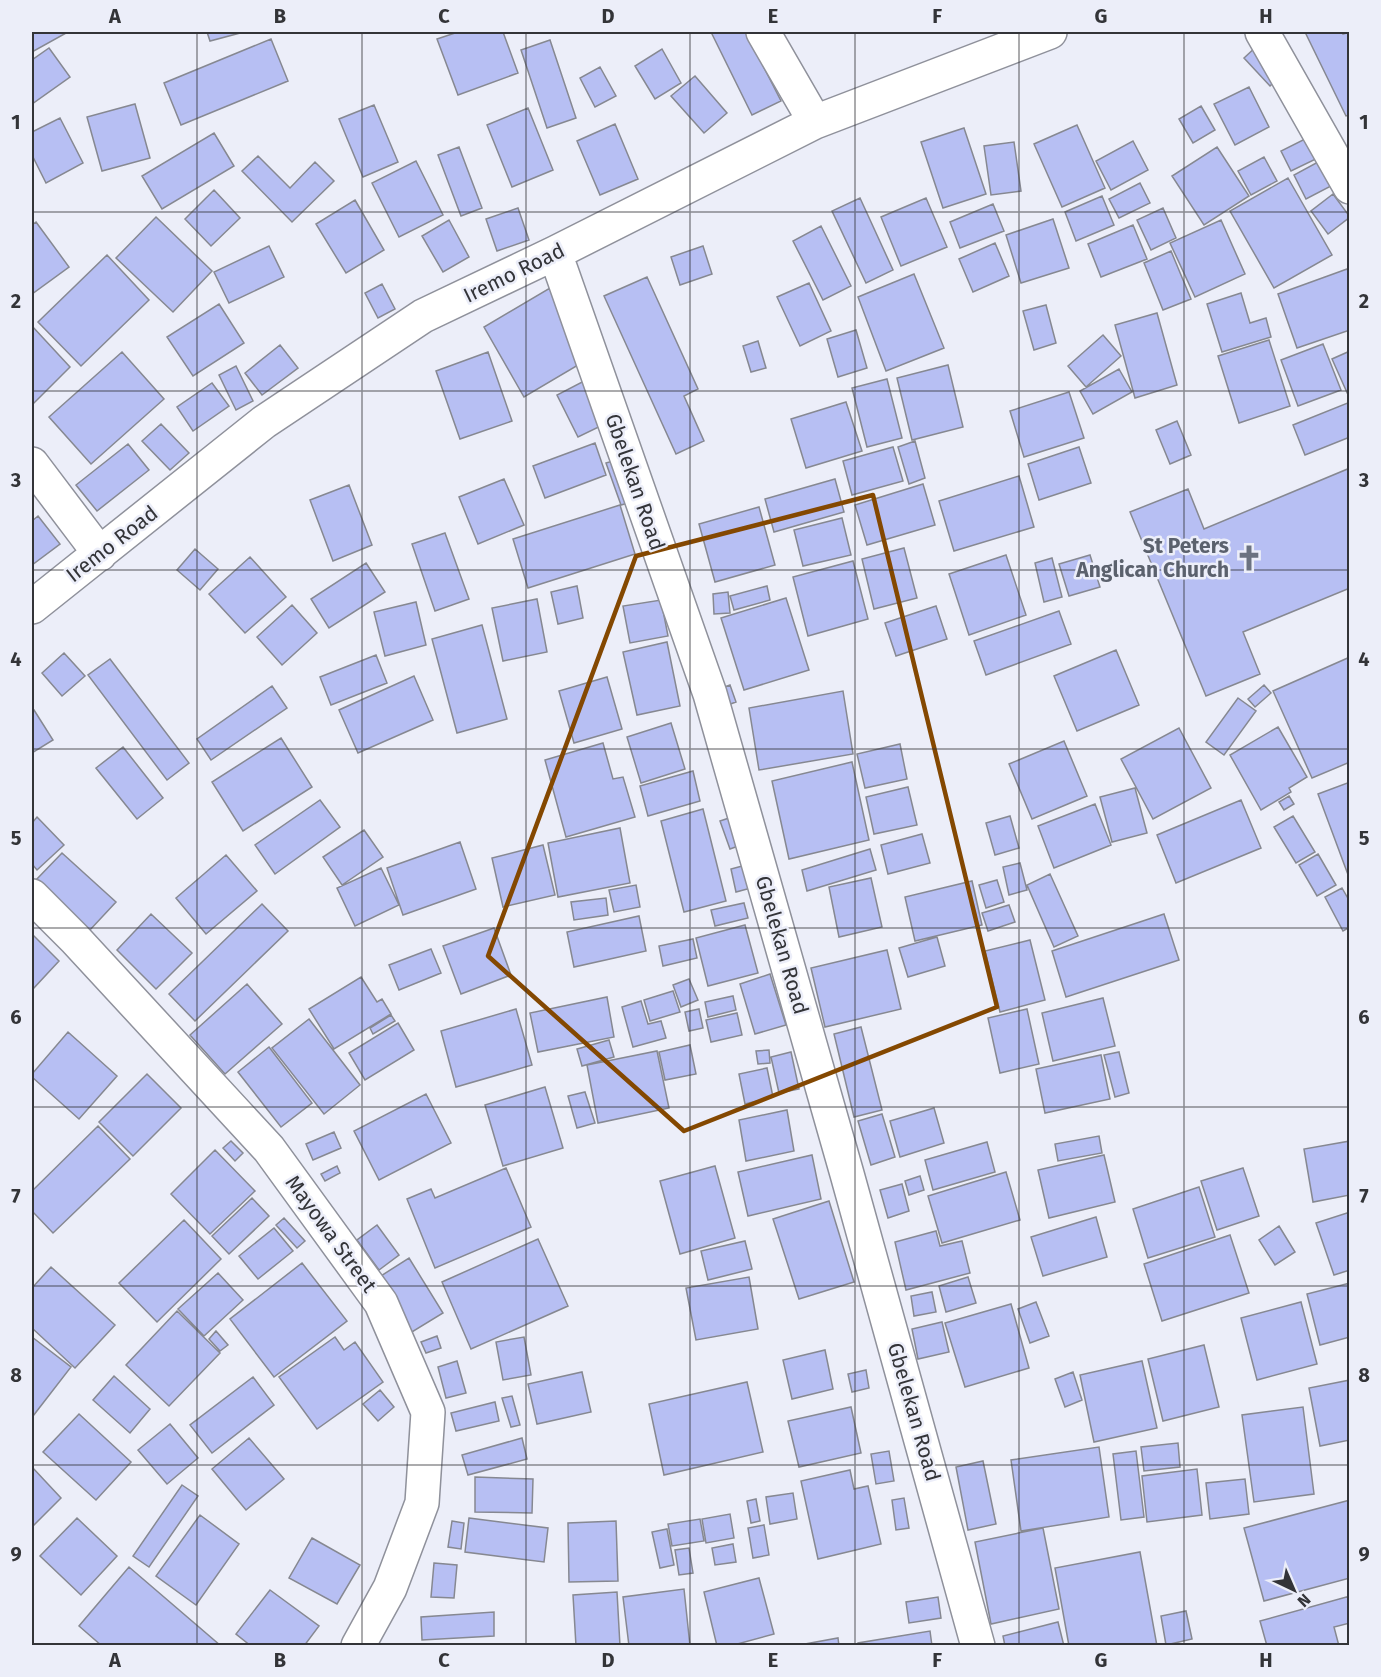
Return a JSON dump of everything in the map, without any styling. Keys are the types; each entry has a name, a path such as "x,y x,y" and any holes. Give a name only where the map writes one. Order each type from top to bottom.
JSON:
{"street":[{"path":"763,32 815,122"},
{"name":"Iremo Road","path":"32,607 264,422 423,316 555,253 815,122 1050,32"},
{"path":"1262,32 1350,187"},
{"name":"Gbelekan Road","path":"555,253 710,694 848,1174 978,1646"},
{"path":"32,464 100,554"},
{"name":"Mayowa Street","path":"32,896 75,939 269,1149 381,1303 428,1412 422,1503 390,1588 358,1646"}],"highlighted area":[{"path":"873,495 997,1007 684,1131 488,956 636,556"}],"building":[{"path":"32,32 68,32 32,52"},
{"path":"207,32 244,32 210,41"},
{"path":"458,32 503,32 518,73 458,95 437,39"},
{"path":"711,32 746,32 781,101 752,115"},
{"path":"1305,32 1342,32 1343,34 1350,32 1350,115 1346,116"},
{"path":"271,39 288,81 181,125 164,83"},
{"path":"550,40 576,118 547,128 521,50"},
{"path":"1258,45 1284,73 1270,86 1244,58"},
{"path":"49,48 70,77 32,104 32,60"},
{"path":"662,49 681,83 655,99 635,66"},
{"path":"600,67 616,96 595,107 580,78"},
{"path":"695,76 727,113 704,133 671,96"},
{"path":"1249,87 1269,127 1235,145 1214,104"},
{"path":"135,104 150,158 102,171 87,117"},
{"path":"374,105 398,162 363,177 339,119"},
{"path":"1201,106 1215,130 1193,143 1179,119"},
{"path":"528,108 553,170 512,187 487,125"},
{"path":"60,118 83,163 46,183 32,155 32,132"},
{"path":"615,124 638,179 600,195 577,141"},
{"path":"1077,125 1105,188 1062,207 1034,144"},
{"path":"964,128 986,194 943,208 921,142"},
{"path":"214,133 234,166 162,209 142,176"},
{"path":"1309,137 1320,157 1291,171 1281,151"},
{"path":"1133,141 1148,170 1111,190 1096,161"},
{"path":"1014,142 1021,191 991,195 984,146"},
{"path":"459,147 482,208 461,216 438,155"},
{"path":"1217,147 1249,196 1204,225 1172,176"},
{"path":"258,156 290,188 315,162 334,181 292,222 242,171"},
{"path":"1264,157 1277,181 1251,195 1238,171"},
{"path":"416,161 443,215 399,237 372,183"},
{"path":"1318,162 1331,186 1306,199 1294,175"},
{"path":"1288,178 1332,255 1274,288 1230,211"},
{"path":"1140,183 1150,203 1119,218 1109,199"},
{"path":"214,190 240,218 211,246 185,219"},
{"path":"1333,194 1350,217 1328,234 1311,211"},
{"path":"1102,196 1114,225 1076,241 1065,212"},
{"path":"860,198 893,270 866,283 832,211"},
{"path":"926,198 947,247 901,266 881,217"},
{"path":"355,200 384,250 346,273 316,224"},
{"path":"993,204 1004,231 960,248 950,222"},
{"path":"518,208 529,240 497,251 486,219"},
{"path":"1163,208 1176,238 1151,250 1137,220"},
{"path":"156,217 212,271 173,312 116,258"},
{"path":"1053,219 1069,268 1021,283 1006,235"},
{"path":"449,220 469,257 443,272 422,236"},
{"path":"1221,220 1245,274 1195,297 1170,243"},
{"path":"36,222 69,267 32,294 32,225"},
{"path":"1133,225 1147,259 1101,277 1088,244"},
{"path":"821,226 851,286 823,300 793,241"},
{"path":"995,243 1009,276 973,292 959,259"},
{"path":"269,246 284,277 229,303 214,272"},
{"path":"703,246 712,274 680,285 671,257"},
{"path":"1171,251 1191,299 1163,310 1144,263"},
{"path":"107,255 149,300 81,366 38,322"},
{"path":"1347,269 1350,276 1350,330 1297,348 1278,294"},
{"path":"914,274 944,348 886,371 858,297"},
{"path":"647,277 698,389 684,396 704,441 676,454 604,296"},
{"path":"809,283 831,331 800,346 777,297"},
{"path":"382,284 395,309 378,318 365,293"},
{"path":"550,288 590,358 524,397 484,327"},
{"path":"1241,293 1250,323 1266,318 1271,337 1222,352 1207,304"},
{"path":"219,304 244,343 193,376 167,337"},
{"path":"1046,305 1056,343 1034,350 1023,311"},
{"path":"1157,313 1177,385 1135,398 1115,325"},
{"path":"32,326 70,367 32,405"},
{"path":"856,330 867,368 838,377 827,339"},
{"path":"1103,335 1121,356 1086,387 1068,366"},
{"path":"1269,340 1290,406 1239,423 1218,356"},
{"path":"758,341 766,368 751,372 743,346"},
{"path":"1323,344 1341,390 1298,406 1281,360"},
{"path":"280,345 298,368 262,395 245,373"},
{"path":"1350,351 1350,397 1349,397 1332,359"},
{"path":"122,352 164,399 91,464 49,417"},
{"path":"488,352 512,421 460,439 436,371"},
{"path":"948,365 963,427 912,440 897,378"},
{"path":"236,366 253,401 236,410 219,375"},
{"path":"1119,369 1132,392 1093,414 1080,391"},
{"path":"887,379 902,438 867,447 852,388"},
{"path":"586,380 607,423 578,437 557,395"},
{"path":"212,383 229,406 193,431 177,407"},
{"path":"1069,392 1084,438 1024,457 1010,411"},
{"path":"846,402 862,451 806,468 791,419"},
{"path":"1350,402 1350,437 1305,455 1293,425"},
{"path":"1177,421 1191,455 1170,464 1156,430"},
{"path":"161,424 189,453 170,470 142,441"},
{"path":"915,441 925,478 909,484 898,447"},
{"path":"595,443 606,475 545,498 533,466"},
{"path":"128,444 149,470 97,511 76,485"},
{"path":"893,447 903,481 852,495 843,461"},
{"path":"1079,447 1091,483 1039,500 1028,464"},
{"path":"624,458 638,500 621,505 606,463"},
{"name":"St Peters Anglican Church","path":"1350,468 1350,588 1243,632 1260,674 1206,696 1130,512 1188,489 1204,529"},
{"path":"1019,476 1034,527 954,551 939,501"},
{"path":"504,479 524,525 478,544 459,497"},
{"path":"835,479 844,512 774,532 765,499"},
{"path":"923,484 935,525 867,545 855,505"},
{"path":"349,485 372,545 333,561 310,500"},
{"path":"620,505 635,554 528,588 513,539"},
{"path":"759,507 775,565 715,582 699,524"},
{"path":"38,516 60,544 32,565 32,521"},
{"path":"842,518 851,555 803,566 794,530"},
{"path":"445,533 469,599 435,611 412,544"},
{"path":"904,548 917,598 874,609 862,559"},
{"path":"195,549 218,569 200,590 177,570"},
{"path":"1006,555 1026,615 969,635 949,574"},
{"path":"1090,555 1100,587 1069,596 1059,564"},
{"path":"250,557 286,597 245,633 209,594"},
{"path":"1052,558 1062,597 1044,602 1035,563"},
{"path":"853,561 868,619 808,636 793,577"},
{"path":"366,563 385,592 329,628 311,599"},
{"path":"577,586 583,618 558,624 551,592"},
{"path":"767,586 770,600 734,610 730,596"},
{"path":"728,592 730,613 714,614 713,594"},
{"path":"786,598 809,670 744,690 721,618"},
{"path":"537,599 547,652 503,661 492,608"},
{"path":"661,600 668,636 630,643 623,606"},
{"path":"416,602 426,645 385,656 374,612"},
{"path":"292,605 317,633 282,665 257,637"},
{"path":"936,606 947,639 896,656 885,623"},
{"path":"1059,611 1071,644 986,675 974,641"},
{"path":"482,625 507,719 457,733 432,639"},
{"path":"667,642 680,706 637,715 623,652"},
{"path":"1116,650 1139,705 1077,731 1054,676"},
{"path":"64,653 85,676 62,696 42,673"},
{"path":"376,655 387,683 331,705 320,677"},
{"path":"1350,657 1350,762 1312,778 1273,691"},
{"path":"110,659 189,763 167,780 88,675"},
{"path":"414,676 433,720 358,753 339,710"},
{"path":"607,677 622,729 574,743 559,691"},
{"path":"730,685 736,702 725,706 719,689"},
{"path":"1264,685 1271,693 1255,707 1248,699"},
{"path":"272,686 287,708 211,760 197,739"},
{"path":"843,691 853,754 759,770 749,708"},
{"path":"1238,698 1256,711 1224,755 1206,742"},
{"path":"34,710 53,740 32,753 32,711"},
{"path":"671,723 685,769 641,783 627,737"},
{"path":"1278,727 1307,777 1289,788 1291,792 1261,810 1230,755"},
{"path":"1179,728 1211,788 1153,819 1121,759"},
{"path":"281,738 312,787 243,831 212,782"},
{"path":"1064,741 1087,796 1032,819 1009,764"},
{"path":"603,743 613,779 623,777 635,817 566,837 545,760"},
{"path":"900,744 907,779 865,788 857,754"},
{"path":"123,747 163,798 137,819 96,768"},
{"path":"852,762 869,840 789,859 772,781"},
{"path":"693,771 700,801 648,816 640,786"},
{"path":"1350,782 1350,880 1318,794"},
{"path":"908,787 917,825 874,834 866,797"},
{"path":"1135,788 1147,833 1112,842 1100,797"},
{"path":"1289,796 1294,804 1284,810 1279,802"},
{"path":"320,800 340,827 275,874 255,845"},
{"path":"1241,800 1261,848 1176,883 1157,835"},
{"path":"1095,804 1111,845 1054,868 1038,826"},
{"path":"703,809 726,901 684,912 661,821"},
{"path":"1010,816 1019,848 995,855 986,823"},
{"path":"1293,816 1315,852 1296,863 1274,827"},
{"path":"37,817 64,845 37,870 32,864 32,823"},
{"path":"732,817 741,845 730,849 720,821"},
{"path":"620,828 630,883 558,897 548,843"},
{"path":"364,830 383,857 342,885 323,857"},
{"path":"922,834 930,863 888,874 881,845"},
{"path":"460,842 476,889 403,915 387,868"},
{"path":"543,845 555,895 503,907 492,858"},
{"path":"870,849 876,870 807,891 802,870"},
{"path":"62,853 116,902 89,931 35,881"},
{"path":"1318,854 1336,885 1317,896 1299,865"},
{"path":"226,855 257,891 206,934 176,898"},
{"path":"1020,863 1027,890 1009,895 1003,867"},
{"path":"746,865 751,888 736,892 731,869"},
{"path":"381,868 399,905 355,926 337,888"},
{"path":"1050,874 1078,936 1054,947 1027,885"},
{"path":"871,878 882,927 839,937 829,887"},
{"path":"997,880 1004,902 986,908 979,885"},
{"path":"972,881 982,925 915,941 905,897"},
{"path":"636,885 640,907 614,912 609,890"},
{"path":"1342,888 1350,902 1350,927 1343,931 1325,897"},
{"path":"606,898 608,915 574,920 571,902"},
{"path":"744,903 748,918 715,926 711,910"},
{"path":"262,904 288,931 195,1021 169,994"},
{"path":"1009,905 1015,922 988,931 982,913"},
{"path":"151,914 192,953 156,989 117,950"},
{"path":"1164,914 1179,960 1066,997 1052,951"},
{"path":"639,916 646,951 574,967 567,932"},
{"path":"745,925 758,973 708,986 696,938"},
{"path":"494,928 511,975 461,994 443,946"},
{"path":"32,934 59,961 32,990"},
{"path":"937,937 945,966 908,977 899,948"},
{"path":"693,939 697,958 663,966 659,946"},
{"path":"1030,940 1045,1000 1000,1012 985,951"},
{"path":"431,949 441,973 399,990 389,965"},
{"path":"887,950 901,1009 825,1027 811,968"},
{"path":"770,974 786,1025 755,1034 740,984"},
{"path":"361,977 377,1002 382,999 391,1014 334,1049 309,1009"},
{"path":"689,979 698,1000 681,1007 673,985"},
{"path":"247,984 282,1024 225,1074 190,1035"},
{"path":"673,991 680,1012 650,1021 644,1000"},
{"path":"733,996 736,1010 708,1017 705,1002"},
{"path":"607,997 614,1037 538,1052 530,1013"},
{"path":"1103,998 1115,1046 1053,1061 1042,1013"},
{"path":"641,1001 648,1024 661,1021 666,1038 633,1047 622,1007"},
{"path":"516,1009 532,1065 456,1087 441,1031"},
{"path":"699,1009 703,1028 689,1031 685,1012"},
{"path":"1027,1009 1039,1064 1000,1073 988,1018"},
{"path":"737,1013 742,1035 711,1042 706,1020"},
{"path":"391,1015 395,1021 373,1034 370,1028"},
{"path":"309,1019 360,1085 324,1114 272,1048"},
{"path":"398,1023 414,1050 365,1080 349,1053"},
{"path":"861,1027 882,1110 854,1117 834,1034"},
{"path":"68,1032 117,1076 79,1119 32,1077 32,1074"},
{"path":"609,1040 614,1057 582,1066 577,1049"},
{"path":"690,1045 696,1074 665,1080 659,1052"},
{"path":"269,1047 312,1103 281,1127 238,1072"},
{"path":"769,1050 770,1063 758,1064 756,1051"},
{"path":"657,1051 669,1108 598,1123 587,1065"},
{"path":"791,1052 799,1089 779,1093 771,1057"},
{"path":"1119,1052 1129,1093 1115,1097 1104,1055"},
{"path":"1101,1055 1110,1099 1045,1113 1036,1069"},
{"path":"767,1068 773,1097 745,1104 739,1074"},
{"path":"147,1074 181,1108 133,1156 99,1122"},
{"path":"545,1087 563,1148 503,1166 485,1105"},
{"path":"585,1092 595,1123 577,1128 568,1096"},
{"path":"426,1094 451,1143 379,1180 354,1131"},
{"path":"934,1108 944,1143 900,1157 890,1121"},
{"path":"787,1110 794,1151 746,1161 739,1120"},
{"path":"882,1114 895,1157 871,1165 858,1121"},
{"path":"98,1126 130,1159 53,1233 32,1211 32,1191"},
{"path":"334,1132 341,1148 313,1160 306,1144"},
{"path":"1099,1136 1102,1153 1058,1161 1055,1144"},
{"path":"231,1141 243,1153 235,1161 223,1148"},
{"path":"1350,1141 1350,1195 1313,1202 1304,1149"},
{"path":"987,1142 995,1172 933,1190 925,1160"},
{"path":"215,1150 255,1191 210,1234 171,1194"},
{"path":"812,1155 821,1199 748,1216 738,1172"},
{"path":"1104,1155 1115,1202 1049,1218 1038,1170"},
{"path":"337,1166 340,1173 325,1181 321,1174"},
{"path":"715,1166 735,1238 680,1254 660,1181"},
{"path":"506,1168 531,1227 435,1268 407,1199 431,1189 435,1198"},
{"path":"1243,1168 1259,1216 1217,1230 1201,1181"},
{"path":"1006,1172 1020,1220 942,1243 928,1196"},
{"path":"920,1176 924,1190 909,1195 905,1181"},
{"path":"902,1184 909,1211 888,1218 880,1190"},
{"path":"1199,1187 1215,1237 1148,1258 1133,1209"},
{"path":"252,1198 269,1216 229,1254 212,1236"},
{"path":"829,1201 854,1282 799,1299 773,1219"},
{"path":"1350,1212 1350,1270 1334,1275 1316,1223"},
{"path":"1096,1217 1107,1257 1043,1276 1031,1237"},
{"path":"284,1218 305,1241 297,1248 276,1225"},
{"path":"184,1220 221,1259 157,1322 119,1283"},
{"path":"377,1225 399,1255 379,1270 357,1240"},
{"path":"1279,1226 1295,1252 1275,1265 1259,1240"},
{"path":"274,1228 293,1251 258,1279 239,1256"},
{"path":"936,1231 940,1246 962,1241 970,1273 906,1290 895,1242"},
{"path":"1230,1235 1249,1293 1162,1321 1144,1264"},
{"path":"538,1239 568,1306 471,1349 442,1282"},
{"path":"745,1241 752,1269 708,1280 701,1251"},
{"path":"409,1258 443,1313 407,1335 373,1281"},
{"path":"302,1263 347,1321 274,1377 230,1319"},
{"path":"51,1267 115,1325 75,1368 32,1328 32,1288"},
{"path":"218,1273 243,1300 204,1336 178,1309"},
{"path":"749,1277 758,1329 696,1340 686,1288"},
{"path":"968,1277 976,1303 946,1312 939,1286"},
{"path":"1350,1283 1350,1337 1320,1345 1307,1294"},
{"path":"932,1292 936,1312 914,1316 911,1296"},
{"path":"1036,1302 1049,1336 1030,1343 1018,1309"},
{"path":"1301,1302 1317,1364 1257,1380 1241,1318"},
{"path":"1011,1304 1029,1368 965,1387 945,1323"},
{"path":"177,1311 220,1353 169,1406 126,1365"},
{"path":"942,1322 949,1352 918,1359 912,1329"},
{"path":"216,1331 228,1345 220,1351 209,1339"},
{"path":"437,1336 441,1348 426,1353 421,1342"},
{"path":"32,1337 71,1367 33,1416 32,1415"},
{"path":"335,1337 344,1350 355,1342 383,1382 317,1429 279,1377"},
{"path":"524,1337 531,1375 503,1380 496,1342"},
{"path":"1204,1345 1219,1407 1163,1421 1148,1359"},
{"path":"825,1350 833,1389 792,1399 783,1360"},
{"path":"457,1361 466,1393 446,1398 438,1367"},
{"path":"1142,1361 1157,1428 1094,1442 1080,1375"},
{"path":"866,1370 869,1388 852,1392 848,1374"},
{"path":"582,1372 591,1412 537,1424 528,1384"},
{"path":"1073,1372 1082,1400 1065,1407 1055,1379"},
{"path":"114,1376 150,1409 130,1433 93,1400"},
{"path":"253,1377 274,1405 212,1453 190,1425"},
{"path":"1350,1380 1350,1440 1320,1446 1309,1388"},
{"path":"747,1382 763,1452 664,1475 649,1404"},
{"path":"380,1390 394,1407 378,1421 363,1404"},
{"path":"512,1396 520,1425 511,1427 502,1398"},
{"path":"495,1402 499,1421 456,1431 451,1413"},
{"path":"851,1407 861,1453 799,1467 788,1421"},
{"path":"1303,1407 1314,1494 1254,1502 1242,1415"},
{"path":"79,1414 131,1462 96,1500 43,1452"},
{"path":"170,1424 198,1458 167,1484 138,1450"},
{"path":"249,1438 284,1479 246,1510 212,1469"},
{"path":"522,1438 527,1459 468,1475 462,1455"},
{"path":"1178,1443 1180,1467 1144,1471 1141,1447"},
{"path":"1099,1447 1109,1517 1021,1531 1011,1460"},
{"path":"889,1451 894,1481 876,1484 871,1454"},
{"path":"1136,1451 1144,1517 1121,1520 1113,1454"},
{"path":"983,1461 996,1524 968,1530 956,1467"},
{"path":"32,1467 61,1498 32,1527"},
{"path":"1197,1469 1202,1515 1147,1522 1142,1476"},
{"path":"850,1470 854,1489 868,1486 881,1544 818,1559 801,1481"},
{"path":"475,1477 533,1479 532,1513 475,1512"},
{"path":"1245,1479 1249,1514 1210,1519 1206,1483"},
{"path":"182,1485 198,1496 149,1567 133,1556"},
{"path":"793,1493 797,1519 770,1524 766,1497"},
{"path":"904,1498 909,1528 896,1530 892,1500"},
{"path":"756,1499 760,1521 751,1523 747,1501"},
{"path":"1350,1500 1350,1578 1264,1601 1244,1528"},
{"path":"730,1514 734,1538 706,1543 702,1519"},
{"path":"200,1515 239,1544 196,1605 156,1576"},
{"path":"77,1518 117,1556 81,1595 40,1556"},
{"path":"469,1518 548,1528 544,1562 465,1552"},
{"path":"700,1519 704,1541 672,1546 668,1524"},
{"path":"452,1521 464,1523 461,1549 448,1547"},
{"path":"616,1521 618,1581 569,1582 568,1523"},
{"path":"764,1525 769,1555 753,1558 748,1528"},
{"path":"1043,1528 1059,1609 991,1624 975,1542"},
{"path":"667,1529 674,1565 660,1568 652,1532"},
{"path":"312,1538 360,1565 337,1604 289,1578"},
{"path":"733,1544 736,1562 715,1565 712,1548"},
{"path":"689,1548 693,1573 679,1575 675,1550"},
{"path":"1140,1552 1157,1646 1069,1646 1055,1568"},
{"path":"434,1563 457,1565 454,1598 431,1597"},
{"path":"129,1567 221,1646 102,1646 79,1626"},
{"path":"759,1578 774,1634 730,1646 717,1646 704,1592"},
{"path":"684,1589 690,1646 629,1646 623,1597"},
{"path":"270,1590 319,1626 304,1646 251,1646 236,1634"},
{"path":"617,1592 620,1646 576,1646 573,1595"},
{"path":"1350,1596 1350,1623 1334,1627 1339,1646 1267,1646 1260,1621"},
{"path":"938,1597 941,1618 909,1623 906,1602"},
{"path":"1186,1611 1192,1639 1166,1645 1161,1616"},
{"path":"494,1612 494,1636 422,1640 421,1617"},
{"path":"1058,1622 1064,1646 1005,1646 1003,1636"},
{"path":"930,1631 932,1646 858,1646 858,1643"},
{"path":"838,1638 839,1646 794,1646"}],"place":[{"name":"St Peters Anglican Church","path":"1249,558"}]}
